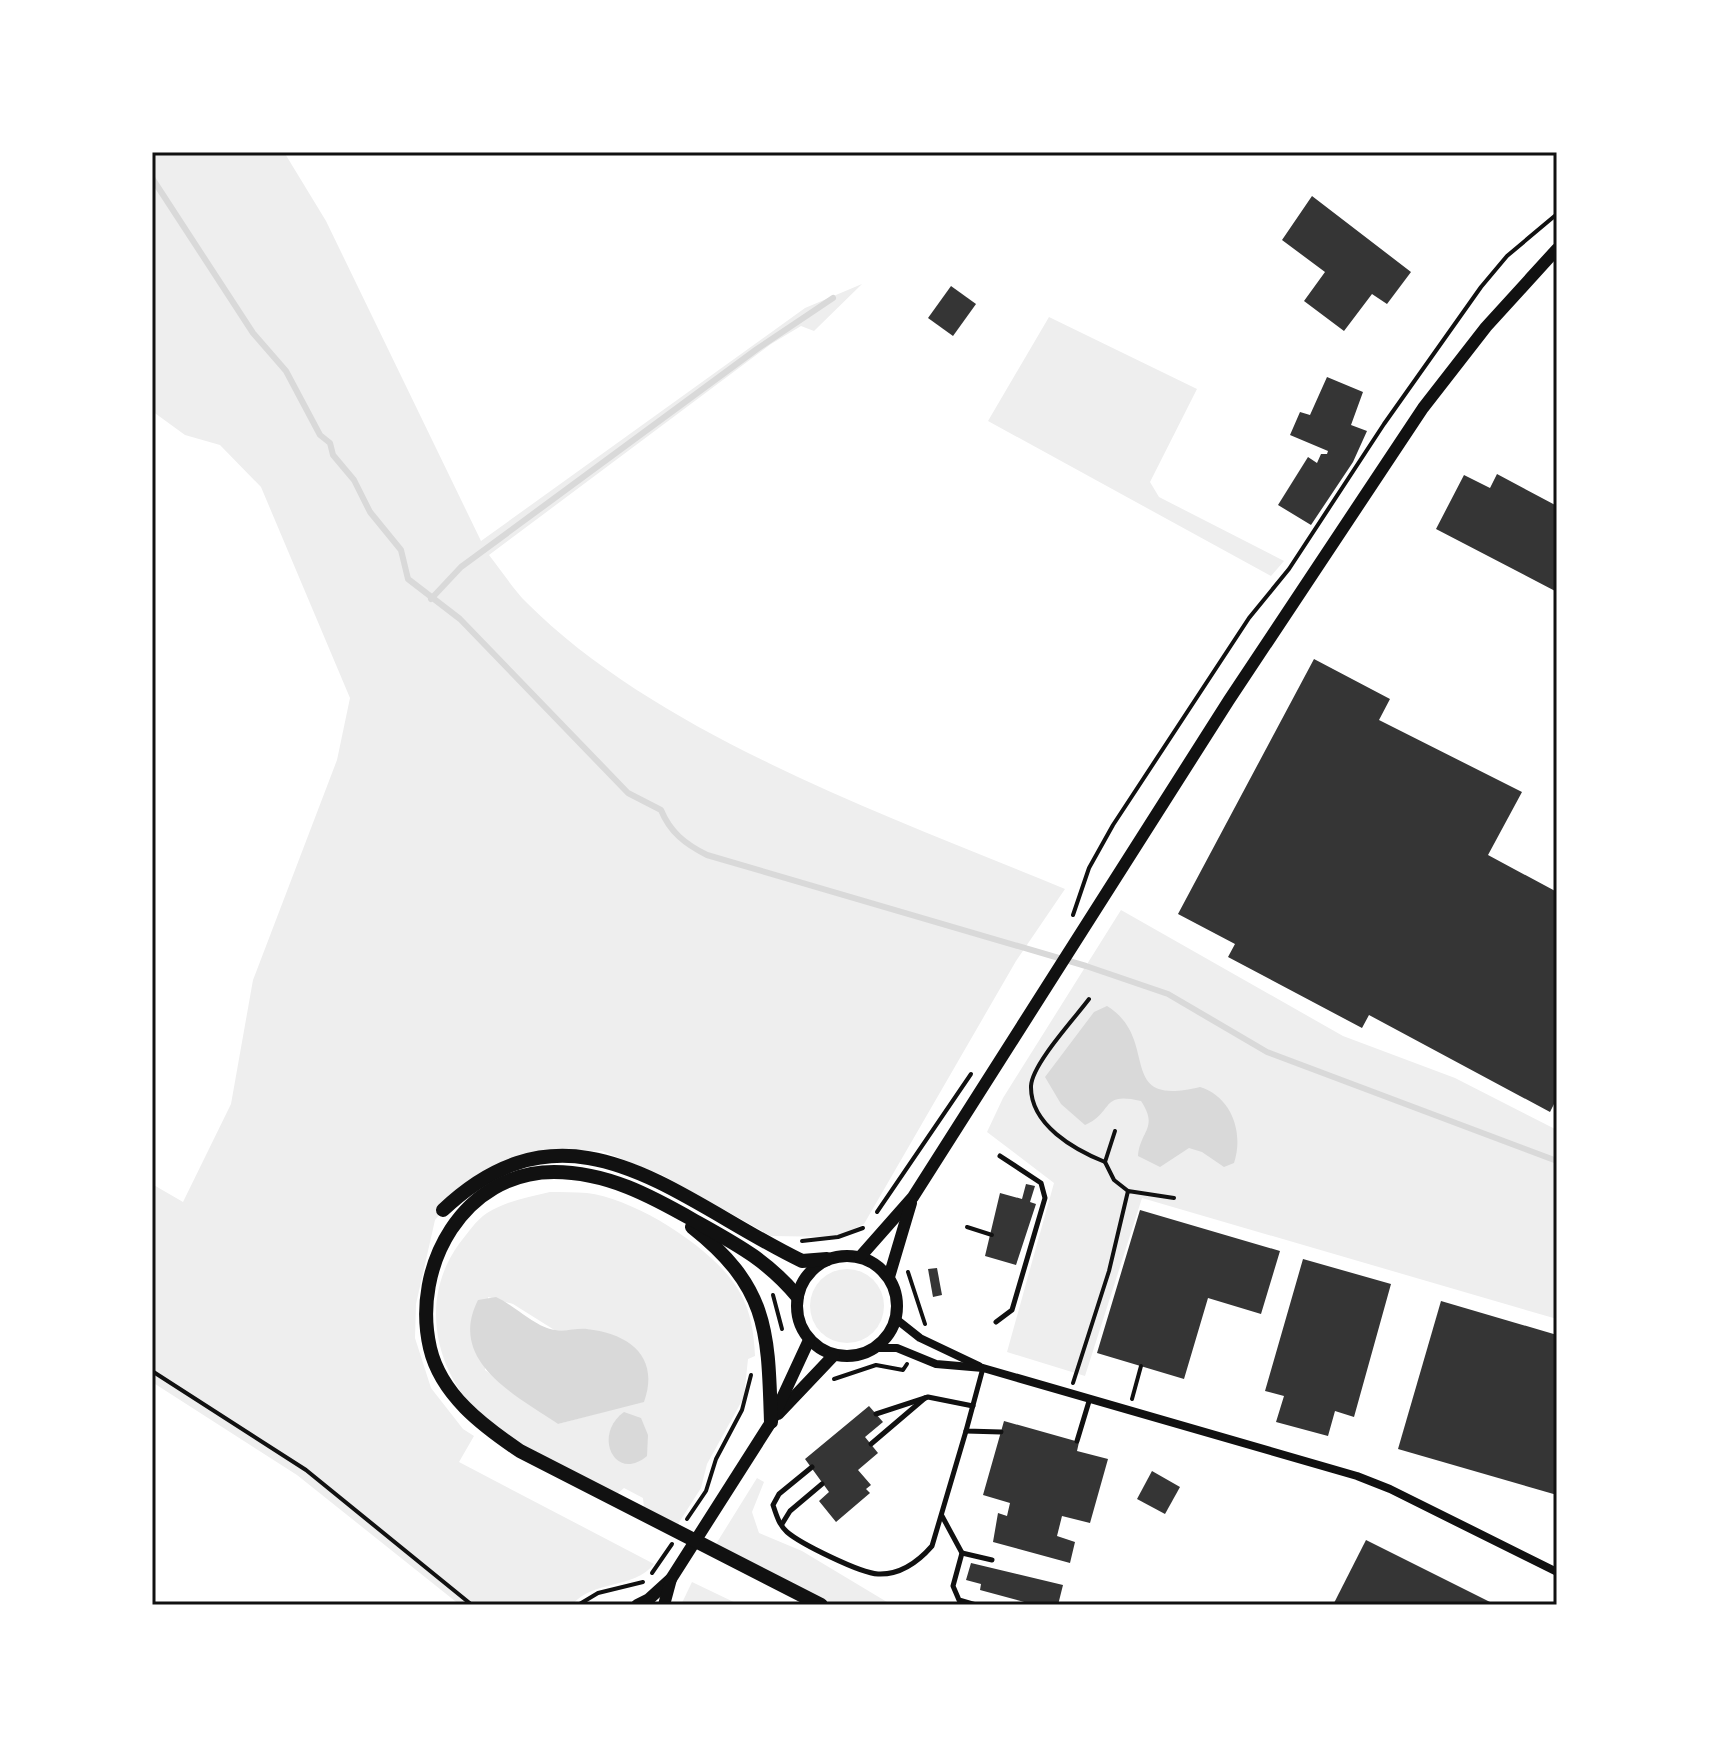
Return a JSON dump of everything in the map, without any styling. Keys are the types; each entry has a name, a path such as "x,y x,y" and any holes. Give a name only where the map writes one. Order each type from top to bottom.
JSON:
{"main road":[{"path":"860,1257 913,1197 1072,946 1423,408 1486,327 1557,249"},
{"path":"443,1210 471,1185 504,1167 550,1155 574,1154 624,1165 654,1177 802,1261 827,1259 860,1257 877,1265 889,1277 898,1302 896,1319 886,1338 875,1348 857,1356 834,1355 809,1340 799,1322 797,1296 804,1278 827,1259"},
{"path":"797,1296 774,1269 658,1200 597,1176 553,1172 514,1177 481,1195 453,1223 434,1258 426,1300 430,1350 448,1387 480,1424 520,1451 821,1605"},
{"path":"889,1277 896,1245 913,1197"},
{"path":"658,1200 723,1253 755,1297 765,1325 771,1422"},
{"path":"637,1605 649,1599 671,1579 771,1422 809,1340"},
{"path":"771,1422 834,1355"},
{"path":"664,1605 671,1579"}],"street":[{"path":"896,1319 920,1338 983,1368 1390,1489 1557,1572"},
{"path":"875,1348 897,1348 936,1364 983,1368"}],"lane":[{"path":"996,1322 1012,1310 1045,1190 1041,1183 1000,1156"},
{"path":"812,1467 779,1494 773,1505 782,1524 799,1538 862,1570 879,1574 902,1570 921,1559 932,1546 983,1368"},
{"path":"876,1414 928,1397 973,1406"},
{"path":"871,1444 928,1397"},
{"path":"1077,1441 1090,1398"},
{"path":"966,1431 1001,1432"},
{"path":"782,1524 790,1511 822,1484"},
{"path":"942,1515 962,1553 953,1586 959,1600 976,1605"},
{"path":"962,1553 992,1560"}],"path":[{"path":"1064,928 1089,868 1113,825 1249,618 1289,569 1384,424 1481,287 1507,256 1557,214"},
{"path":"1089,999 1037,1069 1031,1087 1038,1108 1057,1136 1078,1151 1105,1162 1114,1180 1128,1191 1174,1198"},
{"path":"875,1213 971,1073"},
{"path":"1105,1162 1115,1131"},
{"path":"1070,1393 1109,1271 1128,1191"},
{"path":"967,1227 992,1235"},
{"path":"896,1245 908,1250 907,1269 917,1308 927,1326 920,1338"},
{"path":"812,1378 824,1384 876,1365 903,1370 912,1354"},
{"path":"706,1491 716,1459 747,1399 752,1364 769,1360"},
{"path":"1129,1410 1141,1366"},
{"path":"152,1371 306,1470 472,1605"},
{"path":"578,1605 598,1593 635,1586 655,1570"}],"shaded area":[{"path":"152,152 284,152 326,221 481,541 805,308 862,284 814,331 801,326 771,344 489,555 527,603 581,651 643,694 710,733 853,802 1065,889 1016,961 864,1224 837,1237 771,1236 662,1175 602,1151 568,1150 503,1161 464,1185 435,1220 416,1304 415,1338 431,1388 463,1429 474,1436 459,1462 654,1564 635,1578 591,1591 572,1605 460,1605 297,1475 152,1382 152,1184 183,1202 231,1104 253,980 337,760 350,698 261,487 220,445 185,435 152,411"},
{"path":"1049,317 1197,389 1150,482 1159,497 1284,561 1271,576 988,421"},
{"path":"1121,910 1343,1036 1455,1078 1557,1130 1557,1319 1142,1198 1085,1376 1007,1352 1054,1183 987,1132 1003,1098"},
{"path":"1107,1006 1123,1020 1132,1036 1147,1080 1156,1088 1173,1091 1200,1087 1220,1099 1236,1128 1234,1163 1224,1167 1202,1152 1189,1148 1160,1167 1138,1156 1148,1124 1141,1101 1113,1101 1085,1125 1061,1104 1045,1077 1094,1012"},
{"path":"550,1192 607,1197 672,1228 728,1275 746,1306 753,1331 755,1356 748,1359 744,1397 707,1464 701,1488 678,1524 644,1508 643,1498 624,1488 617,1494 515,1442 468,1401 444,1359 436,1312 439,1289 446,1266 459,1244 487,1213 510,1202","holes":["488,1297 513,1304 556,1331 587,1329 619,1338 621,1407 558,1424 485,1370"]},
{"path":"840,1269 854,1269 868,1275 878,1285 884,1306 882,1320 868,1337 854,1343 840,1343 826,1337 816,1327 810,1313 810,1299 816,1285 826,1275"},
{"path":"496,1297 548,1328 587,1329 628,1342 638,1350 648,1372 644,1402 558,1424 523,1401 490,1374 478,1358 471,1341 471,1322 478,1300"},
{"path":"624,1412 641,1418 648,1435 647,1456 636,1463 625,1464 617,1460 609,1443 614,1422"},
{"path":"757,1478 764,1482 752,1512 759,1533 802,1551 892,1605 833,1605 716,1544"},
{"path":"692,1582 740,1605 681,1605"}],"building":[{"path":"1312,196 1411,272 1387,304 1372,294 1344,331 1304,301 1325,272 1282,240"},
{"path":"951,286 976,304 953,336 928,318"},
{"path":"1327,377 1363,392 1351,425 1367,431 1353,462 1311,525 1278,505 1308,457 1317,463 1321,454 1327,454 1328,451 1290,435 1300,412 1310,415"},
{"path":"1497,474 1557,506 1557,592 1436,529 1464,475 1490,488"},
{"path":"1314,659 1390,699 1379,720 1522,792 1488,855 1557,892 1557,1098 1550,1112 1369,1015 1362,1028 1228,957 1235,944 1178,914"},
{"path":"1026,1184 1035,1186 1030,1202 1036,1204 1016,1265 985,1256 1000,1193 1022,1199"},
{"path":"1140,1210 1280,1251 1261,1314 1208,1298 1184,1379 1097,1353"},
{"path":"1303,1259 1391,1284 1354,1417 1335,1411 1328,1436 1276,1422 1284,1396 1265,1391"},
{"path":"937,1268 942,1295 933,1297 928,1269"},
{"path":"1441,1301 1557,1335 1557,1495 1398,1449"},
{"path":"869,1406 883,1422 865,1437 878,1453 858,1470 871,1485 866,1489 870,1493 836,1522 819,1501 829,1492 805,1459"},
{"path":"1004,1421 1079,1442 1077,1451 1108,1459 1090,1523 1062,1516 1057,1536 1075,1542 1070,1563 993,1542 998,1513 1007,1516 1010,1503 983,1495"},
{"path":"1152,1471 1180,1487 1165,1514 1137,1499"},
{"path":"1366,1540 1496,1605 1333,1605"},
{"path":"971,1563 1063,1585 1058,1605 1035,1605 980,1590 981,1584 966,1580"}],"waterway":[{"path":"152,178 253,333 286,371 320,435 330,443 333,455 354,480 370,512 401,550 408,579 460,619 628,793 661,810 679,837 707,855 1086,966 1168,994 1267,1052 1557,1161"},
{"path":"431,599 461,567 757,349 833,298"}]}
